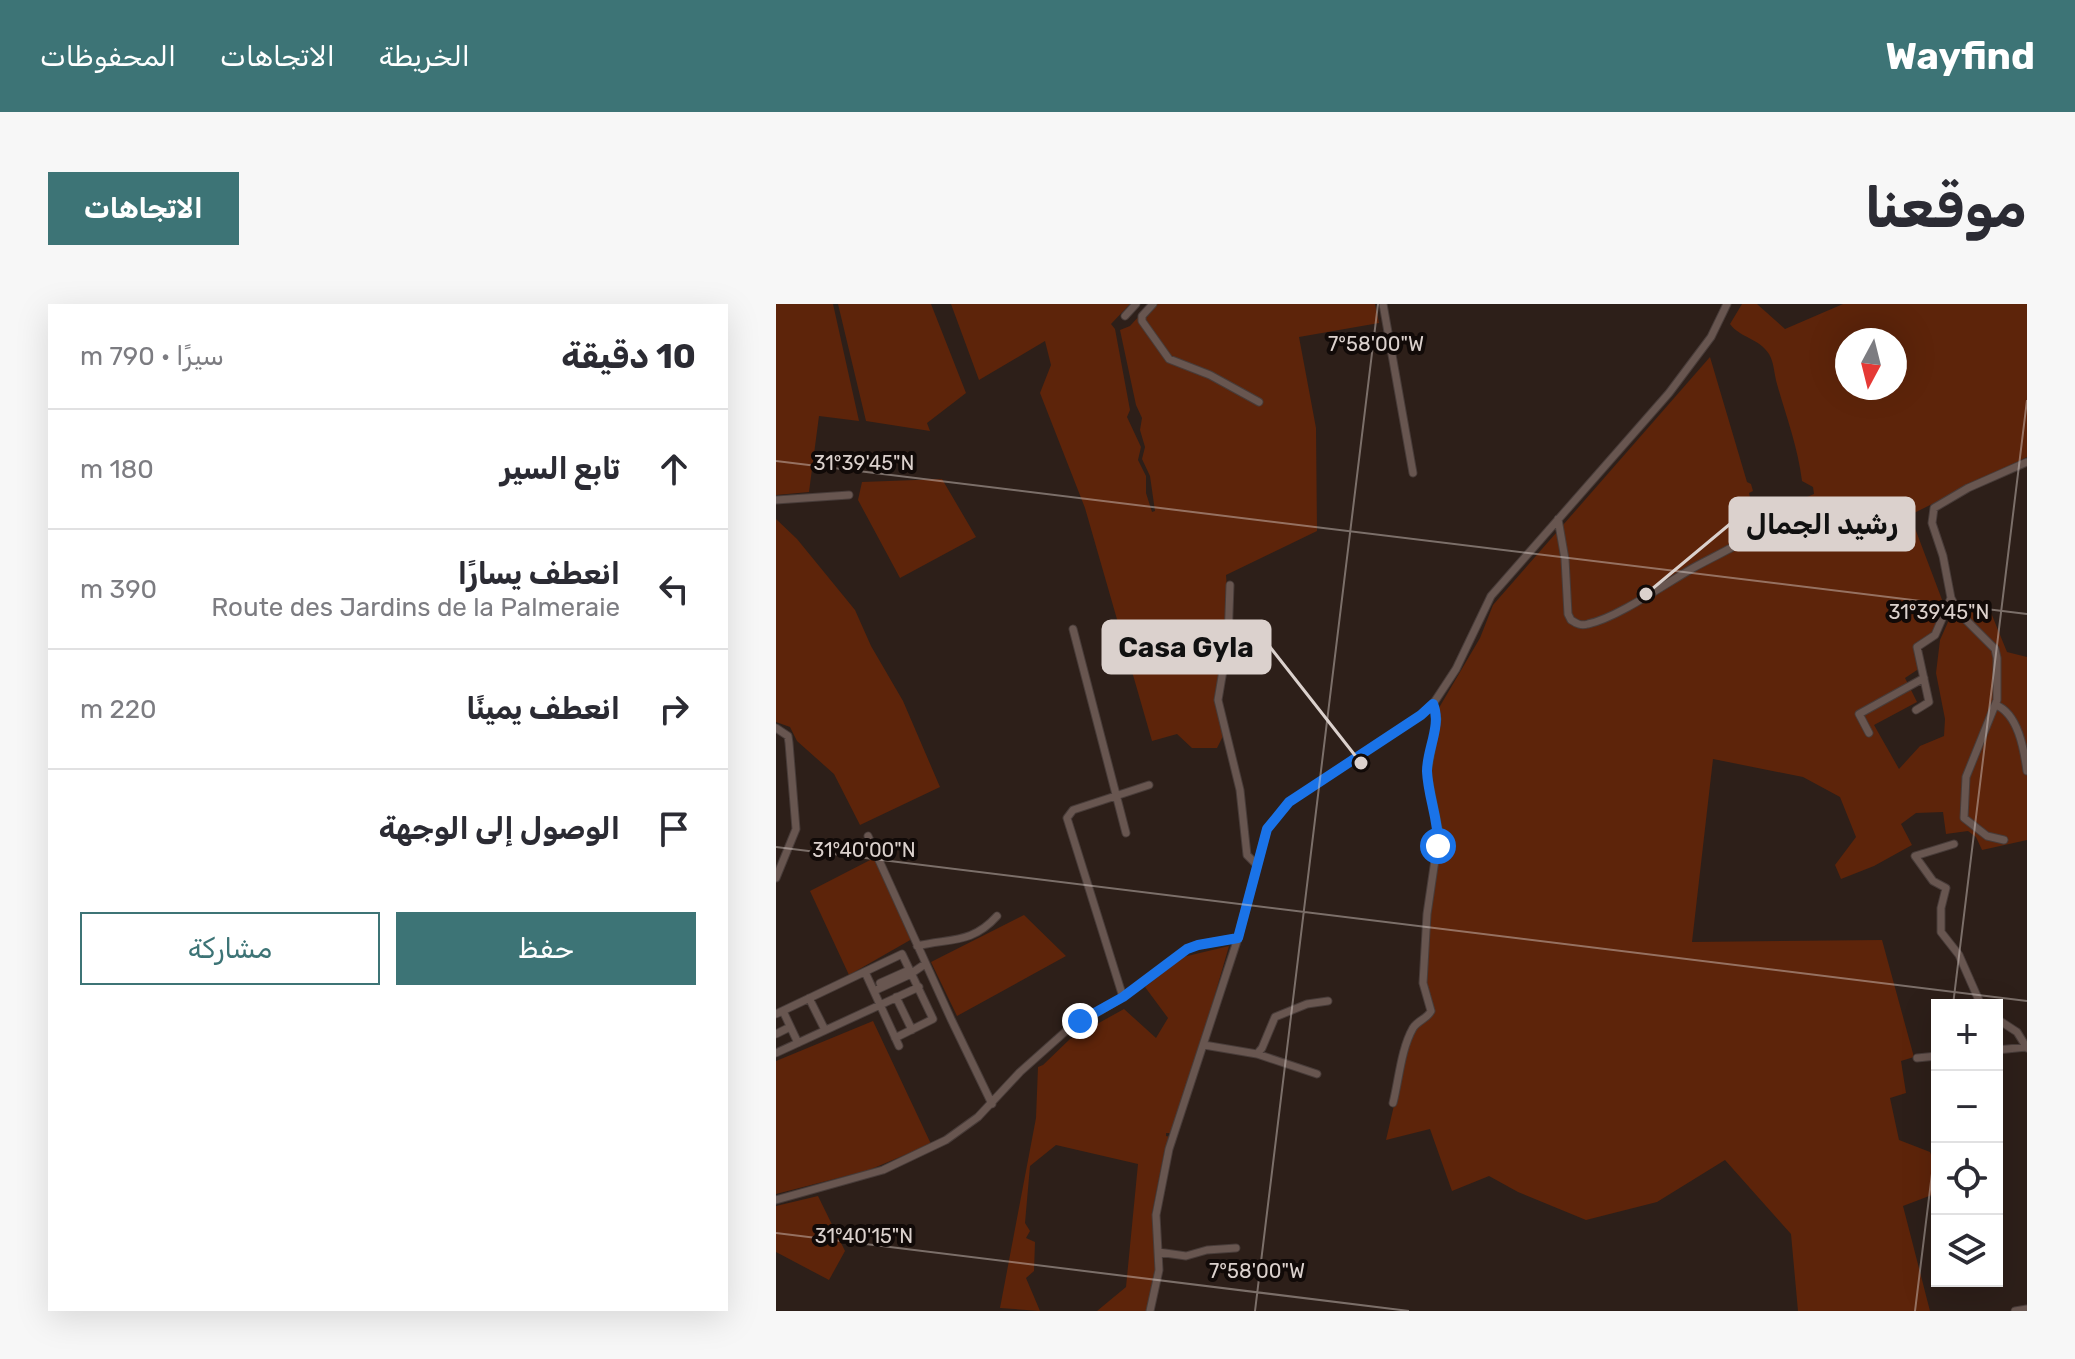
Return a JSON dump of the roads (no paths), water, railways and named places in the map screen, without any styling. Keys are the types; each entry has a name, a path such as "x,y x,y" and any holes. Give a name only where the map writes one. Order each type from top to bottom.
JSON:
{"street":[{"path":"1125,316 1136,304"},
{"path":"1153,304 1142,316 1142,321 1167,357 1210,375 1259,402"},
{"path":"1383,304 1413,473"},
{"path":"1150,1311 1158,1280 1156,1215 1164,1168 1238,938 1267,829 1289,802 1433,704 1468,649 1485,604 1696,359 1727,304"},
{"path":"2004,840 1987,836 1964,818 1966,777 1996,705 1995,649 1959,613 1951,598 1943,556 1932,523 1934,508 1968,488 2027,462"},
{"path":"776,500 849,495"},
{"path":"1558,519 1565,559 1568,614 1571,620 1583,625 1598,621 1657,590 1758,532"},
{"path":"1230,585 1228,641 1218,700 1240,790 1247,855 1257,865"},
{"path":"1916,710 1929,702 1917,647 1935,635 1951,598"},
{"path":"1073,629 1126,833"},
{"path":"1869,733 1859,714 1924,678"},
{"path":"1393,1103 1411,1033 1417,1022 1431,1011 1423,983 1427,914 1439,833 1427,773 1437,719 1433,704"},
{"path":"1996,705 2010,716 2022,742 2027,771"},
{"path":"776,728 788,736 796,820 795,836 776,878"},
{"path":"1123,997 1067,818 1073,810 1149,785"},
{"path":"868,836 992,1104"},
{"path":"1954,844 1915,855 1933,881 1946,888 1941,908 1941,932 1959,955 1978,999"},
{"path":"917,946 965,939 987,928 997,916"},
{"path":"776,1200 861,1178 946,1140 978,1117 1055,1039 1123,997 1187,949 1238,938"},
{"path":"798,1043 780,1012 902,954 933,1019 897,1042 865,972"},
{"path":"885,962 912,1030"},
{"path":"873,989 925,964"},
{"path":"776,1053 919,987"},
{"path":"809,998 825,1030"},
{"path":"1257,1054 1275,1017 1307,1004 1328,1001"},
{"path":"2003,1023 2017,1032 2027,1047 2003,1049"},
{"path":"776,1034 790,1027"},
{"path":"1204,1045 1257,1054 1317,1074"},
{"path":"1917,1058 1931,1057"},
{"path":"1158,1252 1186,1256 1207,1250 1236,1248"},
{"path":"2015,1311 2027,1309"}],"place":[{"name":"رشيد الجمال","path":"1646,594"},
{"name":"Casa Gyla","path":"1361,763"}]}
